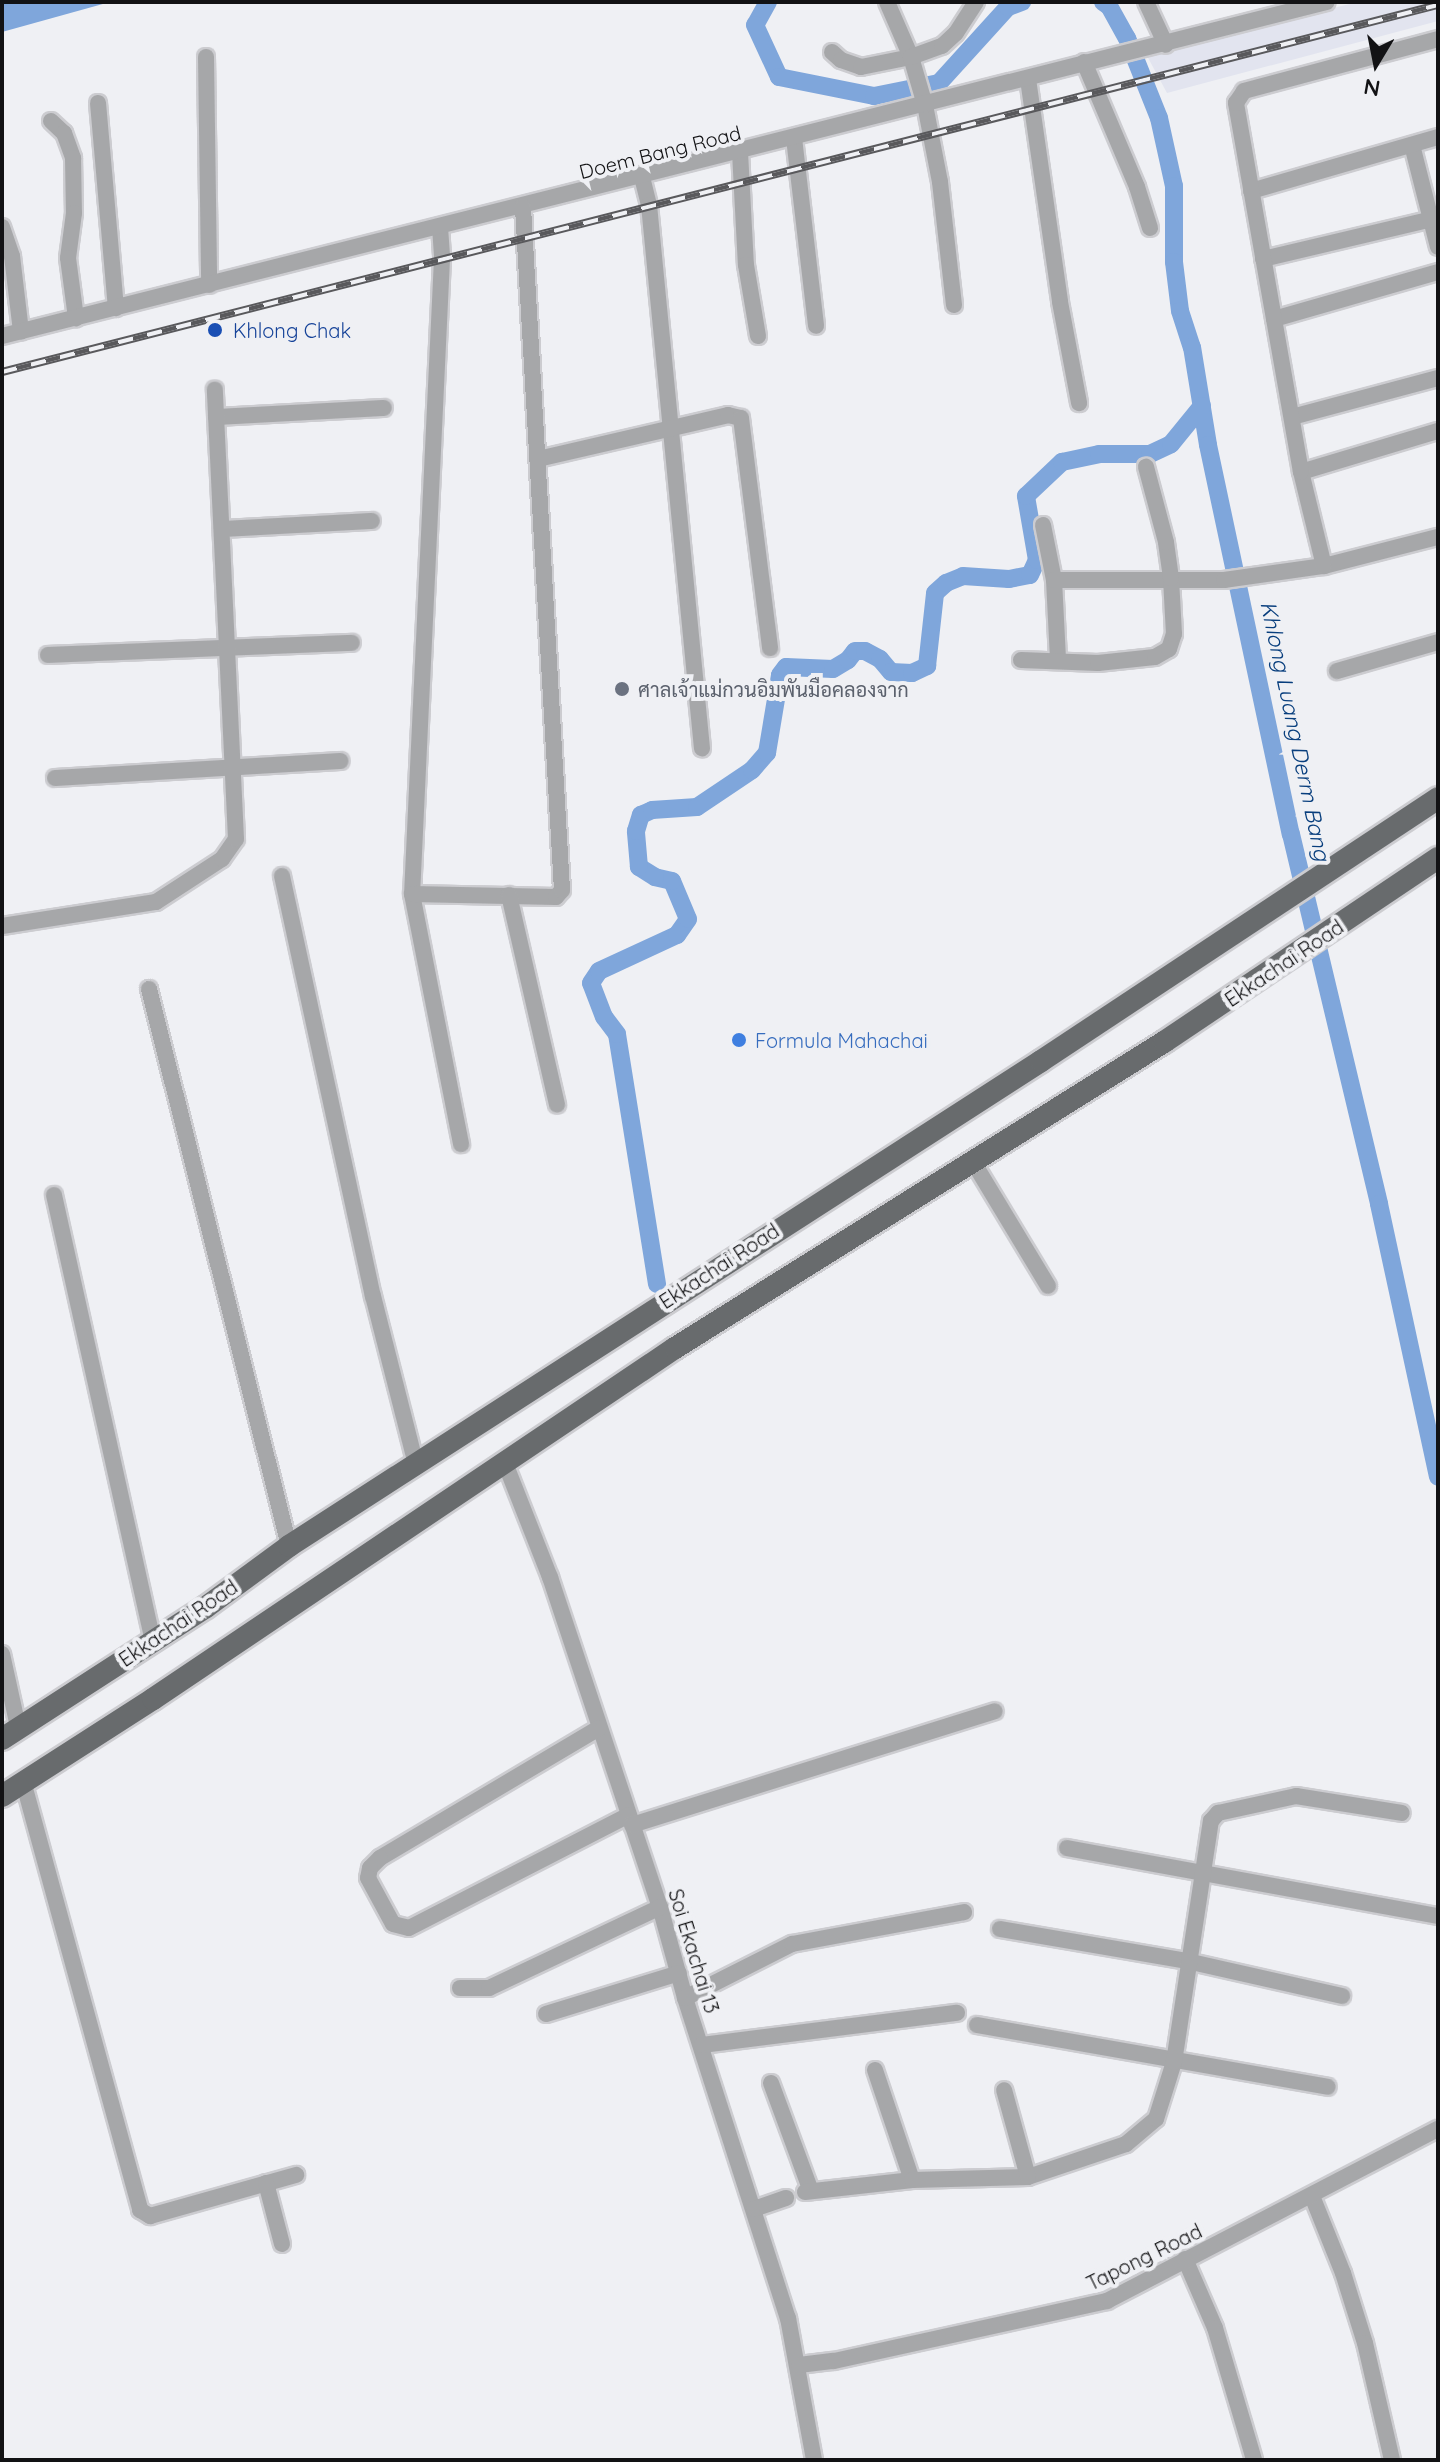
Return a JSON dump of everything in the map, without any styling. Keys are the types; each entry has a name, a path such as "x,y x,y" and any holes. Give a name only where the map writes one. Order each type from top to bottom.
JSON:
{"main road":[{"name":"Ekkachai Road","path":"10,1733 153,1641 289,1546 904,1146 1041,1061 1272,905 1438,798"},
{"name":"Ekkachai Road","path":"2,1796 153,1699 675,1348 1164,1042 1438,858"}],"street":[{"path":"887,2 911,57 925,104 940,182 954,305"},
{"path":"832,52 841,60 861,67 911,57 942,46 956,33 976,2"},
{"path":"1146,2 1165,45"},
{"name":"Doem Bang Road","path":"2,336 1327,2"},
{"path":"1324,566 1301,472 1236,103 1244,91 1438,39"},
{"path":"206,57 209,285"},
{"path":"1084,62 1137,187 1150,228"},
{"path":"1028,79 1060,302 1079,403"},
{"path":"98,103 116,308"},
{"path":"51,121 64,133 73,158 74,213 68,258 76,318"},
{"path":"1251,191 1438,137"},
{"path":"794,138 816,326"},
{"path":"1412,145 1438,247"},
{"path":"740,152 746,265 758,336"},
{"path":"642,177 649,205 702,748"},
{"path":"412,894 556,897 562,890 523,207"},
{"path":"1263,259 1432,219"},
{"path":"2,227 12,256 21,331"},
{"path":"440,227 442,259 412,894 461,1144"},
{"path":"1274,319 1438,272"},
{"path":"1292,417 1438,378"},
{"path":"2,926 156,902 222,859 236,839 215,389"},
{"path":"216,417 384,408"},
{"path":"538,459 728,415 741,418 770,648"},
{"path":"1301,472 1438,431"},
{"path":"1021,660 1098,663 1163,654 1172,643 1171,578 1166,542 1146,467"},
{"path":"222,529 372,521"},
{"path":"1043,525 1054,580 1058,660"},
{"path":"1054,580 1250,578 1324,566 1438,537"},
{"path":"1337,671 1438,642"},
{"path":"48,655 352,643"},
{"path":"55,778 340,761"},
{"path":"282,876 373,1296 416,1465"},
{"path":"509,895 557,1105"},
{"path":"149,989 289,1546"},
{"path":"972,1160 1048,1286"},
{"path":"54,1195 153,1641"},
{"name":"Soi Ekachai 13","path":"505,1463 550,1577 660,1907 685,1998 754,2209 799,2365 814,2460"},
{"path":"2,1654 10,1733"},
{"path":"599,1728 380,1858 370,1868 368,1878 393,1924 409,1928 630,1820 995,1711"},
{"path":"23,1781 140,2210 145,2216 155,2215 296,2175"},
{"path":"771,2083 808,2192 912,2180 1028,2177 1126,2144 1149,2128 1163,2105 1174,2062 1187,1961 1211,1821 1223,1811 1296,1796 1402,1813"},
{"path":"1067,1848 1438,1916"},
{"path":"460,1988 489,1988 660,1907"},
{"path":"685,1998 792,1944 964,1912"},
{"path":"1000,1929 1187,1961 1342,1996"},
{"path":"546,2014 679,1973"},
{"path":"702,2045 957,2013"},
{"path":"977,2025 1328,2087"},
{"path":"875,2070 912,2180"},
{"path":"1004,2090 1028,2177"},
{"name":"Tapong Road","path":"799,2365 834,2361 1107,2301 1437,2134"},
{"path":"266,2183 282,2244"},
{"path":"1312,2196 1348,2287 1392,2460"},
{"path":"754,2209 786,2198"},
{"path":"1185,2259 1215,2328 1243,2413 1254,2460"}],"shaded area":[{"path":"1358,2 1438,2 1438,21 1167,93 1146,54"}],"water":[{"path":"2,2 110,2 2,32"}],"waterway":[{"name":"Khlong Luang Derm Bang","path":"768,2 755,25 779,77 874,96 939,83 1008,7 1022,2"},
{"name":"Khlong Luang Derm Bang","path":"1103,2 1109,6 1127,38 1159,118 1174,186 1174,262 1180,311 1192,347 1208,445 1291,834 1379,1204 1438,1477"},
{"path":"657,1284 617,1034 604,1017 591,983 599,971 677,935 688,919 672,881 655,877 639,867 636,831 641,815 652,810 697,807 752,770 767,753 780,675 786,667 833,669 848,660 855,651 865,651 880,659 891,672 912,673 927,666 935,593 946,583 963,576 1009,579 1030,575 1037,560 1026,496 1062,462 1099,454 1150,454 1171,444 1202,406"}],"railway":[{"path":"2,372 1438,5"}],"place":[{"name":"Khlong Chak","path":"215,330"},
{"name":"ศาลเจ้าแม่กวนอิมพันมือคลองจาก","path":"622,689"},
{"name":"Formula Mahachai","path":"739,1040"}]}
